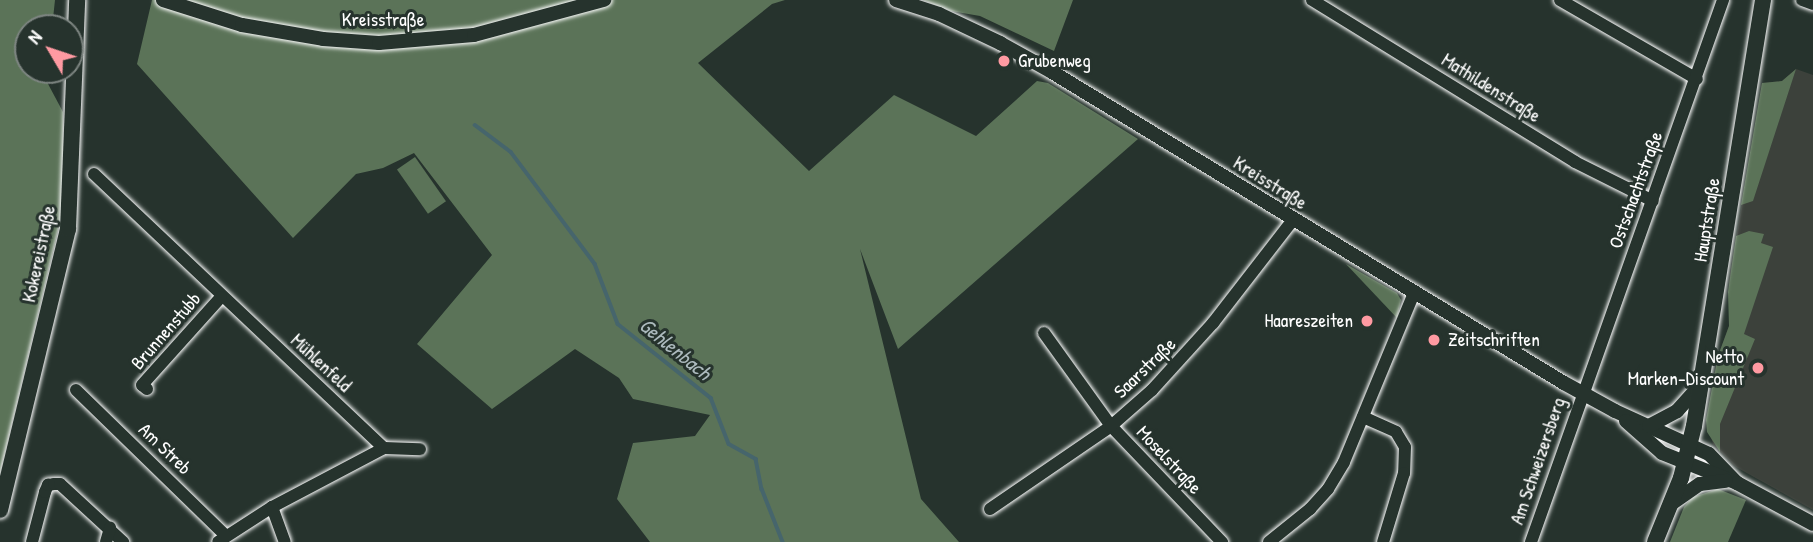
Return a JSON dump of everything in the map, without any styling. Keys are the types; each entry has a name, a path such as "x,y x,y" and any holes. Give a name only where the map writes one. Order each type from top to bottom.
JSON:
{"main road":[{"name":"Kokereistraße","path":"0,510 68,229 77,0"},
{"name":"Hauptstraße","path":"1655,542 1687,454 1763,0"}],"street":[{"name":"Kreisstraße","path":"163,0 242,25 323,39 379,43 474,35 604,0"},
{"name":"Kreisstraße","path":"899,0 939,14 1000,43 1582,393 1649,426 1687,454"},
{"name":"Mathildenstraße","path":"1312,0 1575,162 1653,201"},
{"path":"1560,0 1697,79"},
{"name":"Ostschachtstraße","path":"1582,393 1697,79 1723,0"},
{"path":"1802,0 1813,4"},
{"name":"Mühlenfeld","path":"94,174 383,448"},
{"name":"Saarstraße","path":"990,509 1111,426 1188,353 1293,220"},
{"path":"1269,542 1310,509 1328,489 1344,462 1414,293"},
{"name":"Brunnenstubb","path":"147,389 142,385 221,297"},
{"name":"Moselstraße","path":"1044,333 1111,426 1222,542"},
{"path":"1649,426 1677,411 1700,384"},
{"name":"Am Streb","path":"76,390 222,539"},
{"name":"Am Schweizersberg","path":"1531,542 1582,393"},
{"name":"Kreisstraße","path":"1615,411 1662,453 1713,457 1735,482 1813,524"},
{"path":"1363,417 1396,432 1405,447 1404,473 1383,542"},
{"path":"222,539 272,507 383,448 420,449"},
{"path":"1671,504 1700,484 1735,482"},
{"path":"32,542 48,485 54,484 60,484 110,527 123,542"},
{"path":"272,507 285,542"},
{"path":"106,542 110,527"}],"shaded area":[{"path":"1796,69 1813,75 1813,510 1736,467 1713,444 1706,420 1718,356 1729,326 1729,281 1762,83 1782,81"}],"green space":[{"path":"0,0 55,0 54,14 14,14 14,84 48,84 63,112 64,205 0,473"},
{"path":"152,0 785,0 772,4 698,63 809,171 894,95 976,136 1037,81 1048,83 1138,139 898,349 860,249 921,499 959,542 650,542 617,499 633,443 695,436 710,415 633,399 619,378 575,349 492,409 417,344 492,255 414,153 383,168 356,174 293,238 137,64"},
{"path":"923,0 1073,0 1054,51 980,16 951,11"},
{"path":"1796,69 1753,201 1741,205 1762,83 1782,81"},
{"path":"415,157 446,201 428,214 397,170"},
{"path":"1749,231 1764,234 1761,243 1773,247 1744,334 1755,339 1720,424 1720,452 1707,432 1706,420 1718,356 1729,326 1728,292 1736,236"},
{"path":"1346,264 1397,293 1401,300 1397,318"},
{"path":"1718,489 1746,500 1728,542 1670,542 1684,507 1693,497"}],"waterway":[{"name":"Gehlenbach","path":"475,125 511,152 595,264 618,324 711,398 729,444 756,459 762,489 783,542"}],"place":[{"name":"Grubenweg","path":"1004,61"},
{"name":"Haareszeiten","path":"1367,321"},
{"name":"Zeitschriften","path":"1434,340"},
{"name":"Netto Marken-Discount","path":"1758,368"}]}
